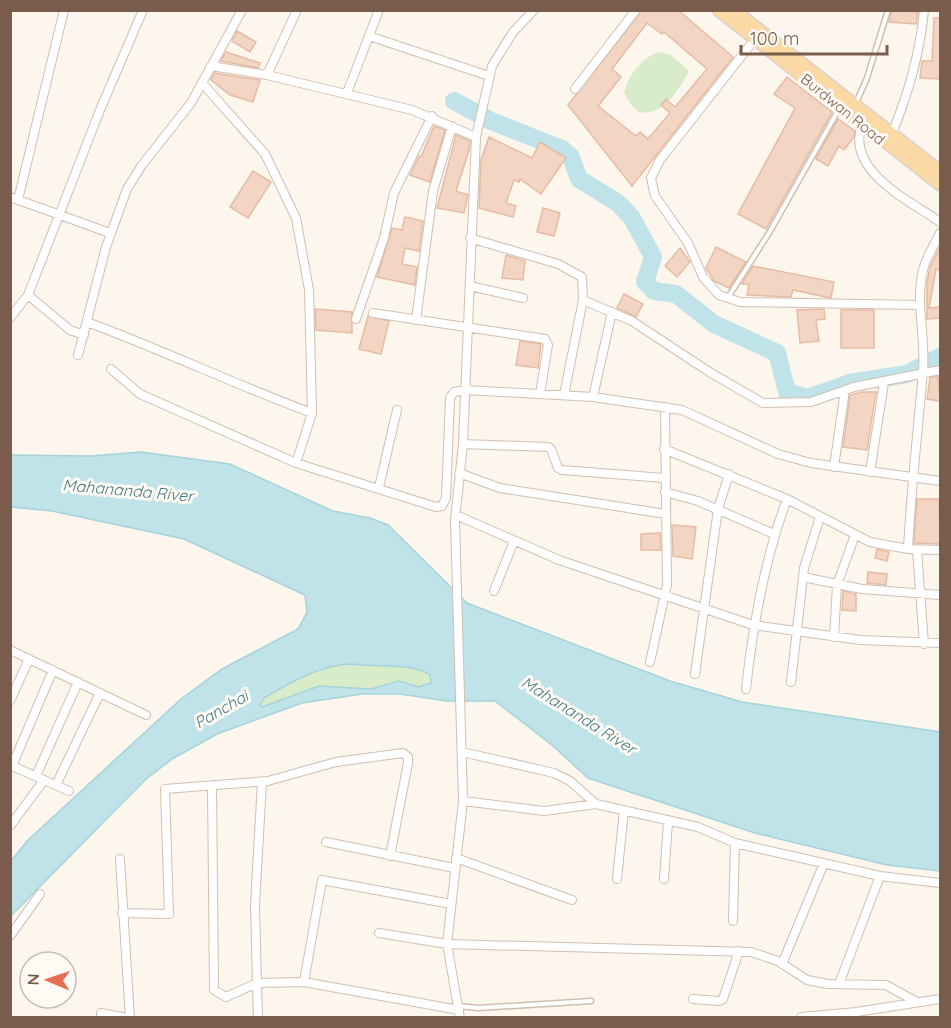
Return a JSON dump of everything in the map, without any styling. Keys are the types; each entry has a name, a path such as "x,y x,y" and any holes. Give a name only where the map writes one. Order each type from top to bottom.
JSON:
{"main road":[{"name":"Burdwan Road","path":"719,10 734,13 940,172"},
{"name":"Burdwan Road","path":"734,13 755,39 940,184"}],"street":[{"path":"64,10 14,199 110,233"},
{"path":"11,314 28,296 100,110 144,10"},
{"path":"78,355 110,233 127,189 142,165 203,84 242,10"},
{"path":"267,75 297,10"},
{"path":"347,93 379,10"},
{"path":"212,786 214,990 226,997 257,983 304,982 459,1011 447,944 463,801 456,519 463,444 476,137 489,76 513,32 534,10"},
{"path":"575,89 636,10"},
{"path":"891,136 910,88 922,37 924,10"},
{"path":"369,36 489,76"},
{"path":"755,39 660,160 651,178 655,196 683,234 703,277 718,295 754,304 919,305"},
{"path":"211,66 267,75 347,93 432,116 476,137"},
{"path":"203,84 266,154 296,218 309,290 312,413 296,463"},
{"path":"356,319 384,238 394,193 432,116"},
{"path":"862,124 859,142 870,169 940,222"},
{"path":"416,320 433,191 452,126"},
{"path":"908,549 911,477 923,369 919,305 923,267 940,233"},
{"path":"470,238 577,272 585,282 564,395"},
{"path":"470,286 523,298"},
{"path":"28,296 70,330 84,335"},
{"path":"583,300 632,321 719,379 763,403 811,402 845,390 884,383 923,369 940,370"},
{"path":"593,397 612,312"},
{"path":"373,313 545,339 548,345 540,394"},
{"path":"87,322 166,351 266,396 312,413"},
{"path":"111,369 140,394 296,463 379,487 436,507 442,506 446,498 450,398 454,392 465,390 593,397 665,407 691,413 748,443 778,454 834,467 940,481"},
{"path":"870,472 884,383"},
{"path":"834,467 845,390"},
{"path":"650,662 665,596 665,407"},
{"path":"379,487 397,410"},
{"path":"463,444 548,447 551,449 558,468 562,470 664,478"},
{"path":"664,449 787,499 870,542 908,549 940,550"},
{"path":"459,473 500,488 666,514"},
{"path":"695,674 718,509 729,474"},
{"path":"665,492 718,509 774,534"},
{"path":"746,689 753,625 774,534 787,499"},
{"path":"791,681 803,577 820,517"},
{"path":"456,519 559,560 753,625 834,637 924,644 940,643"},
{"path":"834,637 837,585 855,535"},
{"path":"495,591 514,541"},
{"path":"918,550 924,644"},
{"path":"803,577 837,585 921,595 940,595"},
{"path":"10,650 146,715"},
{"path":"10,701 29,659"},
{"path":"53,670 11,766 69,791"},
{"path":"36,776 78,682"},
{"path":"56,785 100,693"},
{"path":"462,752 554,773 570,781 596,804"},
{"path":"122,913 169,914 165,789 262,782 336,762 395,753 406,754 408,763 390,856"},
{"path":"10,826 44,780"},
{"path":"258,1017 255,905 262,782"},
{"path":"463,801 544,811 596,804 698,827 735,843 880,876 940,883"},
{"path":"617,879 624,810"},
{"path":"664,879 668,822"},
{"path":"326,842 454,868"},
{"path":"733,921 735,843"},
{"path":"456,858 572,900"},
{"path":"101,1017 101,1013 128,1017 120,859"},
{"path":"782,964 824,863"},
{"path":"839,984 880,876"},
{"path":"304,982 322,880 450,904"},
{"path":"10,936 40,894"},
{"path":"379,933 447,944 739,951 762,954 807,980 886,986 915,1001"},
{"path":"693,999 719,1001 723,999 739,951"},
{"path":"801,1017 856,1012 915,1001 940,999"}],"lane":[{"path":"855,107 867,78 888,10"},
{"path":"727,299 769,233 840,107"},
{"path":"459,1011 591,1001"}],"green space":[{"path":"660,52 671,55 689,71 676,93 663,106 648,112 639,112 631,105 624,93 626,86 642,62"},
{"path":"352,664 422,670 430,674 431,683 419,687 399,681 371,689 319,686 261,707 260,705 264,698 307,675 329,667"}],"water":[{"path":"141,452 230,464 333,511 370,518 388,525 467,603 670,681 742,702 940,732 940,871 887,865 755,833 588,778 552,745 495,701 447,701 400,694 362,694 302,703 217,734 172,759 145,780 11,916 11,861 27,841 181,699 222,669 298,629 307,612 305,595 184,539 52,511 11,507 11,455 91,456","holes":["341,665 413,668 430,675 431,683 419,687 399,681 371,689 319,686 262,707 260,705 264,698 318,671"]}],"building":[{"path":"642,10 678,10 733,57 632,186 568,105","holes":["647,23 662,34 664,32 707,69 675,107 666,99 661,105 670,113 648,139 640,132 636,136 598,106 621,77 612,69"]},
{"path":"892,10 918,12 916,24 889,22"},
{"path":"934,18 940,18 940,79 920,78 922,61 932,61"},
{"path":"237,31 256,42 250,52 232,41"},
{"path":"226,52 260,63 258,68 221,61"},
{"path":"214,73 260,80 253,102 230,95 211,80"},
{"path":"787,77 832,112 766,229 738,214 795,108 774,94"},
{"path":"838,119 855,131 854,137 844,150 839,146 828,166 816,159"},
{"path":"434,126 445,130 430,182 410,175 419,156 421,157"},
{"path":"456,135 470,141 456,191 468,195 464,213 437,208"},
{"path":"489,137 532,158 540,142 566,158 541,194 520,179 519,182 514,180 506,203 516,206 513,217 479,208 481,160"},
{"path":"253,171 271,182 248,218 230,207"},
{"path":"543,208 560,213 554,236 537,232"},
{"path":"405,217 423,221 419,251 405,248 402,264 417,267 415,285 377,277 392,228 402,230"},
{"path":"716,247 746,262 729,288 714,281 706,268"},
{"path":"680,248 690,262 677,277 665,266"},
{"path":"939,249 940,270 936,269 929,308 940,307 940,318 927,319 927,283 930,267"},
{"path":"506,255 525,261 523,280 502,278"},
{"path":"753,266 834,282 831,298 793,290 791,297 747,295 749,284 742,284"},
{"path":"624,294 643,304 636,317 617,308"},
{"path":"315,309 352,312 352,333 316,330"},
{"path":"824,309 825,319 816,320 819,341 800,343 797,310"},
{"path":"841,310 874,310 874,348 841,348"},
{"path":"368,316 389,321 381,354 359,349"},
{"path":"520,341 541,344 538,368 516,365"},
{"path":"938,376 940,401 927,399 930,378"},
{"path":"876,392 867,450 843,447 850,395"},
{"path":"917,499 939,499 940,544 914,543"},
{"path":"672,525 696,527 692,559 673,556"},
{"path":"660,533 661,550 641,550 641,534"},
{"path":"877,549 889,552 887,561 875,558"},
{"path":"868,572 887,574 886,585 867,583"},
{"path":"843,591 856,594 856,611 842,610"}],"waterway":[{"path":"454,101 491,121 562,149 571,157 579,179 618,203 632,218 653,257 645,282 654,291 676,294 714,324 777,353 787,392 808,398 850,383 907,374 940,357"}],"water label":[{"name":"Mahananda River","path":"128,490"},
{"name":"Panchai","path":"221,709"},
{"name":"Mahananda River","path":"579,715"}]}
